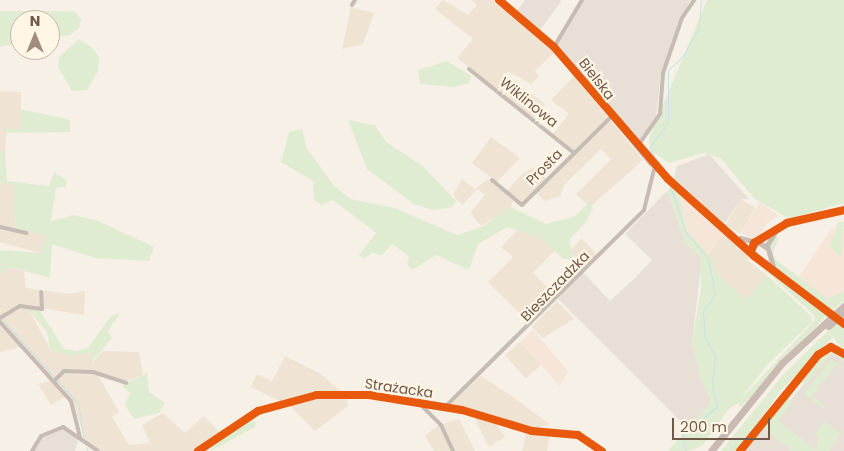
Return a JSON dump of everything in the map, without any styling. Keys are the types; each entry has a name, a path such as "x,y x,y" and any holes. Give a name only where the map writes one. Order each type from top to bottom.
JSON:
{"highway":[{"path":"710,451 782,363 844,306"},
{"path":"717,451 785,367 834,320 844,313"}],"main road":[{"path":"844,210 797,219 776,229 757,242 751,251 757,258 844,324"},
{"path":"757,258 767,250 776,229"},
{"path":"757,242 767,250 778,273"}],"street":[{"path":"352,5 356,0"},
{"name":"Bielska","path":"499,0 554,47 654,166 751,251"},
{"path":"554,47 582,0"},
{"path":"637,147 660,114 663,73 682,18 694,0"},
{"name":"Wiklinowa","path":"469,69 574,153"},
{"name":"Prosta","path":"492,180 522,205 611,117"},
{"name":"Bieszczadzka","path":"445,407 524,334 646,207 654,166"},
{"path":"0,227 26,233"},
{"path":"732,234 757,242"},
{"path":"1,317 20,306 42,308 41,292"},
{"path":"0,322 55,378 71,401 80,438"},
{"path":"740,451 818,355 831,347 844,354"},
{"path":"55,378 64,371 93,372 126,383"},
{"name":"Strażacka","path":"198,451 205,449 244,418 309,395 369,395 445,407 532,431 578,436 602,451"},
{"path":"418,402 441,425 453,451"},
{"path":"32,451 41,436 56,429 68,429 98,451"}],"shaded area":[{"path":"443,0 468,15 477,5 471,0 494,0 554,53 535,71 539,76 531,84 508,71 506,74 545,104 533,119 457,58 473,39 435,9"},
{"path":"525,0 562,0 540,30 517,11"},
{"path":"584,0 690,0 661,72 656,117 637,143 557,46"},
{"path":"351,7 374,13 363,44 342,49"},
{"path":"574,76 643,160 590,207 576,194 611,159 601,149 565,184 560,196 544,201 535,190 521,204 506,192 522,174 533,168 549,180 574,151 553,134 569,114 551,100"},
{"path":"0,91 21,92 21,129 7,129 5,151 0,151"},
{"path":"491,137 520,158 497,182 472,163"},
{"path":"709,154 749,199 741,199 724,224 674,178 677,166"},
{"path":"462,179 475,189 488,179 513,201 510,208 481,226 470,213 485,195 477,189 462,205 453,195"},
{"path":"0,183 13,183 16,228 46,235 40,253 0,242"},
{"path":"667,191 686,243 700,256 701,266 692,343 713,405 687,428 558,299 582,271 610,301 635,278 652,260 625,234"},
{"path":"679,194 725,232 708,255 686,230"},
{"path":"741,199 756,208 740,233 726,225"},
{"path":"760,202 779,216 767,223 759,237 750,238 741,233"},
{"path":"525,222 556,249 533,273 556,295 531,324 488,282 513,257 501,247"},
{"path":"832,228 844,229 844,292 827,298 798,278"},
{"path":"725,232 747,249 748,261 767,275 746,300 719,276 708,255"},
{"path":"582,238 597,255 582,269 571,250"},
{"path":"10,267 24,271 26,288 68,294 85,291 84,315 27,306 50,349 72,356 92,352 92,363 103,351 139,352 143,375 125,382 97,373 119,412 112,417 129,445 150,443 142,425 163,413 185,433 204,416 221,434 196,451 100,451 86,442 73,402 0,321 0,274"},
{"path":"557,301 574,319 543,338 532,327"},
{"path":"0,325 21,347 0,352"},
{"path":"533,330 568,371 560,386 520,342"},
{"path":"520,342 541,365 526,378 505,355"},
{"path":"831,351 844,361 844,451 817,451 775,419"},
{"path":"285,356 321,374 344,394 308,395 282,402 251,387 257,374 272,381"},
{"path":"481,376 549,424 532,430 449,406"},
{"path":"51,381 66,397 51,405 38,384"},
{"path":"309,396 347,396 348,406 315,431 287,403"},
{"path":"473,415 495,423 505,437 489,447"},
{"path":"459,419 475,451 434,451 425,436 439,425"},
{"path":"763,426 781,440 797,451 743,451"},
{"path":"63,428 78,439 75,451 33,451 42,436"},
{"path":"527,430 550,433 547,451 522,451"}],"green space":[{"path":"707,0 844,0 844,203 789,219 755,199 721,159 704,153 669,163 651,151 649,138"},
{"path":"0,11 10,11 10,44 0,47"},
{"path":"60,11 75,12 81,19 79,28 70,35 60,36"},
{"path":"79,39 93,48 99,58 98,71 87,90 72,91 58,67 60,56"},
{"path":"447,61 471,76 469,83 455,87 420,84 418,70"},
{"path":"21,109 70,120 70,132 6,133 7,128 21,129"},
{"path":"348,120 375,125 386,142 423,166 456,201 453,207 432,210 414,204 367,169"},
{"path":"302,129 307,148 334,186 351,199 395,208 457,235 484,226 509,206 546,224 575,216 590,202 593,208 586,222 569,240 575,261 562,258 540,238 507,227 478,244 469,270 436,255 412,270 407,264 409,256 392,244 382,255 372,253 364,259 359,255 376,233 333,200 321,205 314,200 313,181 281,162 289,132"},
{"path":"0,151 5,151 7,181 49,186 54,172 66,180 66,187 56,188 51,221 73,215 98,221 154,247 149,261 95,258 52,244 50,278 11,267 0,274 0,250 40,253 46,236 16,228 13,184 0,183"},
{"path":"671,186 679,194 686,230 712,258 719,276 746,299 767,275 812,317 812,322 767,365 740,400 815,320 813,314 753,259 827,315 741,407 738,403 729,409 702,446 689,451 668,451 712,401 701,380 692,343 701,289 700,256 686,243 667,191"},
{"path":"838,222 844,222 841,258 830,246"},
{"path":"775,236 779,239 773,252 776,260 827,298 844,292 844,301 831,311 776,267 770,244"},
{"path":"27,308 40,311 64,349 77,351 88,348 111,316 120,313 108,331 112,338 91,363 92,352 72,356 50,349 47,332"},
{"path":"837,322 844,328 844,351 833,337 781,390 738,451 721,451 783,375"},
{"path":"827,350 810,368 830,350 844,357 844,362 832,353 806,385 803,382 798,387 805,373 797,380"},
{"path":"831,359 844,368 836,365 812,396 825,405 822,408 804,393"},
{"path":"147,373 149,392 165,403 159,413 134,419 125,405 130,393 122,386"},
{"path":"793,388 798,394 794,392 789,399 793,402 778,421 816,450 819,437 815,434 824,422 839,433 844,426 830,451 792,451 763,428"},
{"path":"246,419 256,422 255,427 211,451 213,444"}],"waterway":[{"path":"669,176 649,148 668,123 668,70 683,56 699,27 701,0"},
{"path":"670,186 686,232 708,258 715,294 703,312 705,338 715,356 712,385 717,407 682,435 686,451"},
{"path":"2,319 78,403 84,439"},
{"path":"86,447 88,451"}],"cycle path":[{"path":"499,0 554,47 668,179 754,256 844,324"},
{"path":"751,251 754,243 787,223 844,210"},
{"path":"740,451 818,355 831,347 844,354"},
{"path":"198,451 258,411 317,395 369,395 462,410 532,431 578,435 602,451"}]}
